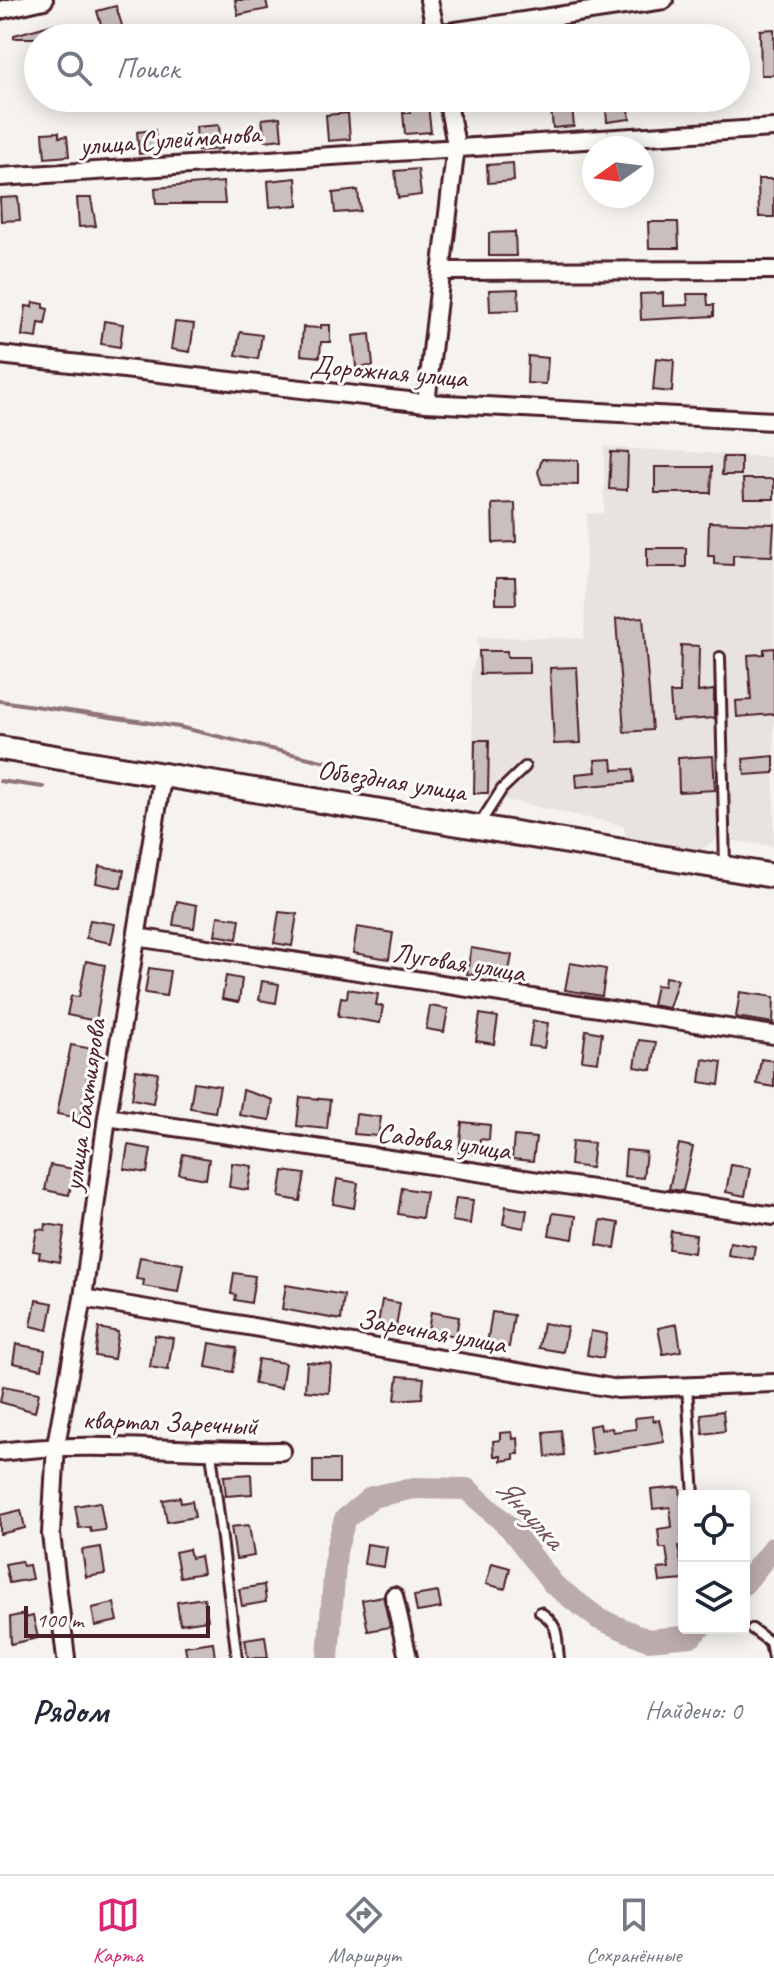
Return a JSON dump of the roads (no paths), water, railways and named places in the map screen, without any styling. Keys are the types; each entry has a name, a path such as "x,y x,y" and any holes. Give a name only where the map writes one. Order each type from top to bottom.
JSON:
{"main road":[{"name":"Объездная улица","path":"0,748 163,772 774,876"}],"street":[{"path":"0,10 44,0"},
{"path":"429,0 434,24"},
{"path":"512,24 664,0"},
{"path":"426,403 456,145 450,112"},
{"name":"улица Сулейманова","path":"0,177 456,145 774,128"},
{"path":"442,271 774,270"},
{"name":"Дорожная улица","path":"0,355 426,403 774,421"},
{"name":"улица Бахтиярова","path":"56,1445 83,1298 107,1117 163,772"},
{"name":"Луговая улица","path":"136,937 774,1035"},
{"name":"Садовая улица","path":"107,1117 774,1216"},
{"name":"Заречная улица","path":"83,1298 618,1389 774,1383"},
{"name":"квартал Заречный","path":"56,1445 51,1534 66,1658"},
{"name":"квартал Заречный","path":"0,1452 56,1445 141,1445 211,1452 282,1451"},
{"path":"394,1596 408,1658"}],"lane":[{"path":"720,657 725,868"},
{"path":"478,825 502,789 525,767"},
{"path":"687,1387 694,1490"},
{"path":"211,1452 237,1658"},
{"path":"540,1612 551,1619 558,1631 559,1658"},
{"path":"752,1629 770,1642 773,1658"}],"waterway":[{"path":"0,701 179,727 326,762"},
{"path":"0,781 43,787"},
{"name":"Янаулка","path":"328,1658 336,1551 345,1519 372,1497 414,1488 467,1489 510,1528 554,1585 599,1619 648,1640 694,1634"},
{"name":"Янаулка","path":"750,1577 774,1547"}]}
